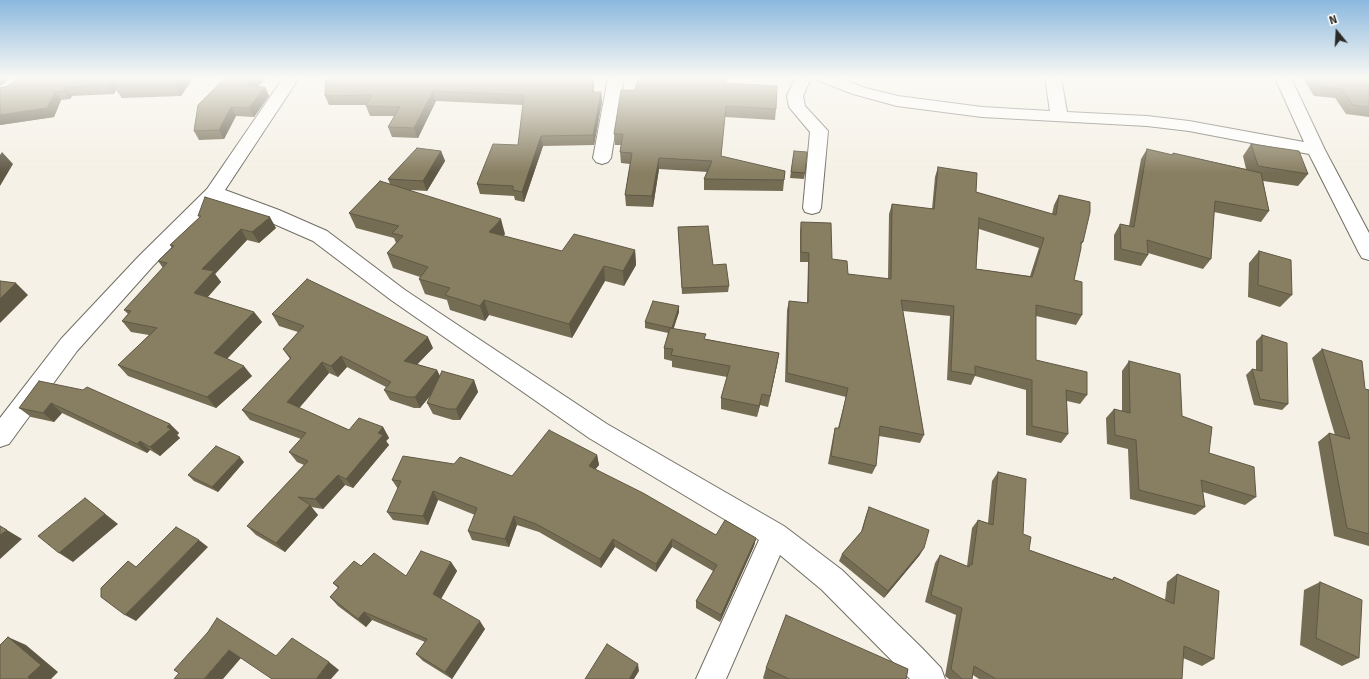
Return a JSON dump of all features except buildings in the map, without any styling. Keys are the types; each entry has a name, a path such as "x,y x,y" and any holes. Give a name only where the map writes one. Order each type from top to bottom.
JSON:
{"street":[{"path":"0,437 69,344 146,261 214,194 271,110"},
{"path":"602,158 610,110"},
{"path":"799,110 819,131 812,208"},
{"path":"964,110 1189,126 1316,150"},
{"path":"1058,110 1059,116"},
{"path":"1298,110 1316,150 1369,253"},
{"path":"214,194 272,215 320,236 398,295 598,431 775,535 832,580 912,658 930,679"},
{"path":"712,679 775,535"}]}
